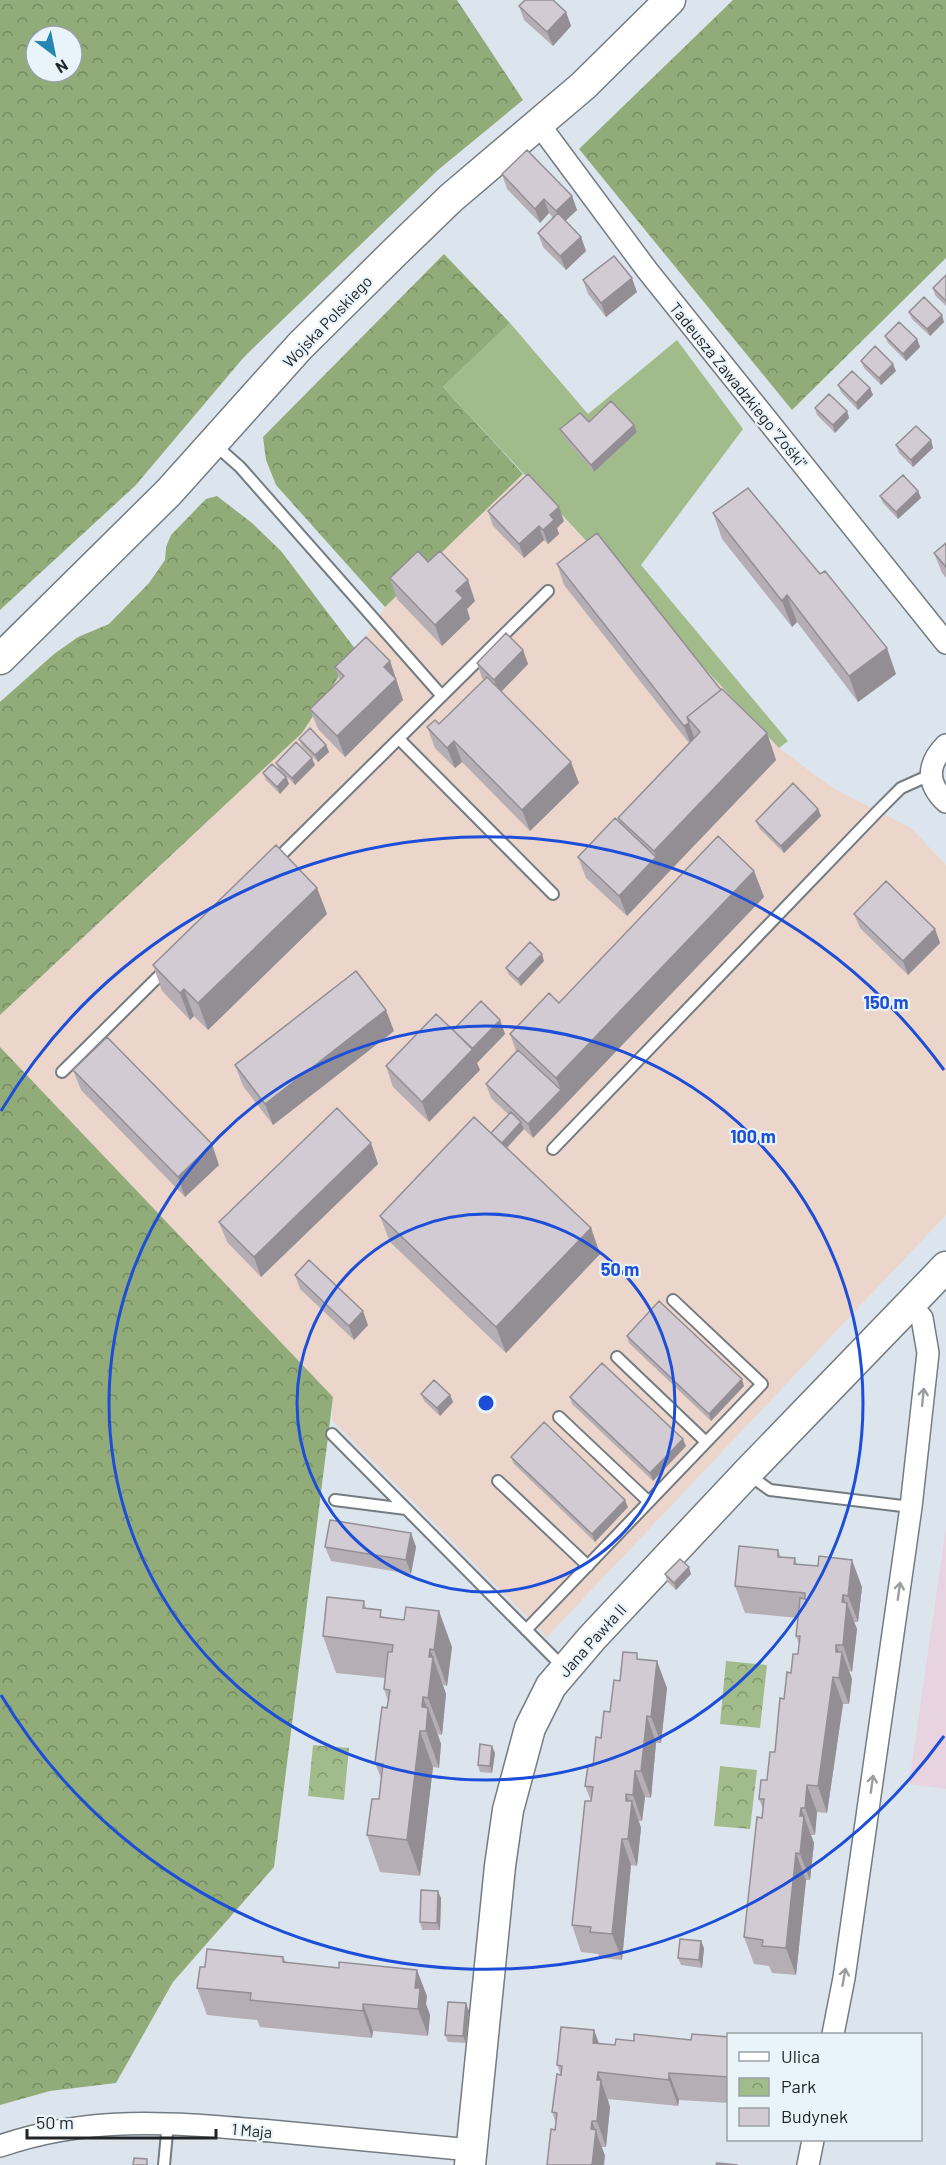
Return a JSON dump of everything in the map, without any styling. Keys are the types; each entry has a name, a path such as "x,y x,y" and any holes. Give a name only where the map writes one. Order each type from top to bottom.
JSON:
{"street":[{"name":"Wojska Polskiego","path":"0,659 214,444 300,346 367,280 451,198 583,86 670,0"},
{"name":"Tadeusza Zawadzkiego \"Zośki\"","path":"538,123 647,270 946,644"},
{"path":"946,745 936,755 930,775 933,787 946,802"},
{"name":"Jana Pawła II","path":"470,2158 508,1810 530,1728 552,1686 564,1669 747,1473 946,1267"},
{"path":"833,2033 844,1978 911,1507 928,1353 922,1318 910,1304"},
{"name":"1 Maja","path":"0,2146 29,2136 80,2126 105,2123 168,2122 470,2158"},
{"path":"808,2165 813,2141"}],"lane":[{"path":"214,444 240,467 442,696"},
{"path":"264,872 548,591"},
{"path":"399,739 553,894"},
{"path":"553,1149 901,788 930,775"},
{"path":"62,1072 171,963"},
{"path":"526,1630 762,1384 673,1300"},
{"path":"617,1357 706,1442"},
{"path":"559,1417 649,1502"},
{"path":"332,1434 564,1669"},
{"path":"747,1473 770,1490 911,1507"},
{"path":"498,1481 588,1566"},
{"path":"334,1500 406,1509"},
{"path":"164,2165 168,2122"}],"shaded area":[{"path":"523,474 779,748 831,787 911,828 946,865 946,1215 547,1637 332,1420 333,1397 0,1047 0,1015 302,733 385,607"},
{"path":"946,1527 946,1789 909,1784"}],"green space":[{"path":"0,0 457,0 523,100 438,170 244,357 135,486 0,610"},
{"path":"733,0 946,0 946,258 792,410 579,149"},
{"path":"444,254 510,323 443,387 523,474 385,607 276,485 266,460 263,437"},
{"path":"510,323 588,414 677,340 743,429 641,565 788,741 779,748 443,387"},
{"path":"217,496 252,523 281,551 356,650 302,733 0,1015 0,702 54,654 78,637 109,624 149,583 165,560 166,547 171,535 206,499"},
{"path":"0,1047 333,1397 274,1867 173,1982 116,2083 50,2091 0,2105"},
{"path":"726,1661 767,1665 760,1728 720,1724"},
{"path":"313,1745 349,1748 344,1800 308,1796"},
{"path":"720,1766 757,1770 750,1829 714,1826"}],"building":[{"path":"525,0 553,0 566,12 547,32 519,6"},
{"path":"527,150 572,196 556,211 544,199 535,209 502,174"},
{"path":"558,213 581,237 560,256 538,233"},
{"path":"614,256 632,278 601,303 583,280"},
{"path":"946,275 946,301 933,288"},
{"path":"924,297 942,315 927,329 909,312"},
{"path":"899,322 917,339 903,354 885,336"},
{"path":"875,346 893,364 879,378 861,361"},
{"path":"852,371 870,388 856,403 838,385"},
{"path":"829,394 847,411 833,425 815,408"},
{"path":"611,401 634,425 591,465 560,429 580,413 589,422"},
{"path":"916,426 931,440 911,460 896,445"},
{"path":"528,474 559,507 550,515 554,520 543,530 539,526 519,544 488,511"},
{"path":"903,475 918,491 896,512 880,496"},
{"path":"748,488 820,574 825,571 887,648 849,676 787,595 782,601 713,513"},
{"path":"597,533 721,690 687,717 689,723 684,726 557,564"},
{"path":"946,543 946,567 934,553"},
{"path":"418,551 428,562 440,551 468,580 456,591 463,598 435,625 390,578"},
{"path":"506,633 523,650 494,680 477,663"},
{"path":"366,637 390,661 384,667 396,679 337,736 310,709 344,676 335,667"},
{"path":"487,677 571,762 522,810 454,741 447,748 427,727 435,720 439,724"},
{"path":"722,689 767,733 654,851 618,818 700,732 687,717"},
{"path":"310,728 326,745 315,755 299,739"},
{"path":"296,742 312,758 292,778 276,763"},
{"path":"272,764 286,777 277,787 263,773"},
{"path":"793,783 818,809 781,846 756,821"},
{"path":"615,818 656,857 619,896 578,857"},
{"path":"718,836 754,871 556,1078 510,1034 549,993 559,1003"},
{"path":"276,845 317,888 198,1003 184,989 180,993 153,965"},
{"path":"886,881 935,929 903,961 854,914"},
{"path":"530,942 542,954 518,979 506,968"},
{"path":"356,971 386,1010 265,1104 235,1065"},
{"path":"481,1001 500,1020 472,1049 453,1030"},
{"path":"436,1014 473,1049 422,1102 386,1066"},
{"path":"107,1037 212,1144 178,1177 73,1070"},
{"path":"518,1050 561,1090 528,1124 486,1084"},
{"path":"337,1108 371,1143 254,1257 219,1222"},
{"path":"511,1112 521,1122 502,1143 491,1133"},
{"path":"474,1117 591,1228 496,1327 380,1216"},
{"path":"309,1260 363,1311 349,1326 295,1275"},
{"path":"659,1301 742,1379 709,1414 627,1336"},
{"path":"602,1363 683,1439 650,1473 570,1397"},
{"path":"434,1380 450,1395 437,1408 421,1394"},
{"path":"544,1422 625,1500 592,1534 511,1457"},
{"path":"330,1520 411,1533 406,1560 325,1547"},
{"path":"739,1546 778,1550 778,1557 795,1558 794,1564 818,1566 819,1556 852,1560 848,1596 843,1595 842,1602 847,1603 843,1645 836,1645 836,1652 842,1652 839,1678 833,1677 818,1786 807,1785 805,1808 801,1808 800,1816 804,1816 800,1854 796,1853 786,1948 762,1946 763,1940 744,1937 757,1817 762,1818 764,1799 759,1799 761,1780 767,1780 770,1752 775,1752 780,1698 784,1699 787,1672 791,1673 793,1654 798,1654 800,1636 796,1636 800,1598 805,1599 805,1593 735,1586"},
{"path":"680,1559 689,1567 674,1583 665,1574"},
{"path":"327,1597 364,1601 363,1608 381,1610 380,1617 404,1620 406,1607 439,1611 434,1650 430,1649 429,1657 433,1657 428,1698 423,1697 422,1707 428,1708 426,1731 420,1731 407,1840 367,1835 372,1799 379,1799 383,1764 375,1763 382,1707 387,1708 390,1690 384,1689 388,1652 392,1652 393,1645 323,1636"},
{"path":"623,1652 637,1653 637,1659 657,1661 651,1717 647,1716 641,1771 635,1771 633,1795 626,1794 626,1801 632,1801 628,1839 622,1839 612,1934 590,1932 591,1927 572,1925 585,1801 591,1801 593,1787 585,1786 588,1766 593,1766 596,1737 601,1738 604,1711 610,1712 614,1680 620,1681"},
{"path":"480,1744 492,1746 490,1766 478,1765"},
{"path":"421,1890 438,1891 437,1923 420,1922"},
{"path":"680,1939 701,1941 699,1960 678,1958"},
{"path":"207,1949 283,1957 283,1962 339,1968 339,1962 417,1970 415,1988 420,1988 418,2009 363,2004 363,2011 250,2000 251,1993 197,1988 200,1967 205,1967"},
{"path":"448,2002 466,2003 463,2036 445,2035"},
{"path":"561,2027 594,2030 593,2043 615,2045 616,2039 634,2041 634,2034 691,2040 692,2034 727,2037 727,2077 669,2073 669,2080 598,2072 597,2080 601,2080 597,2121 592,2121 591,2129 596,2130 592,2165 547,2165 551,2129 555,2130 557,2113 552,2112 557,2074 561,2075 562,2066 557,2065"},
{"path":"134,2158 147,2159 147,2165 133,2165"}]}
